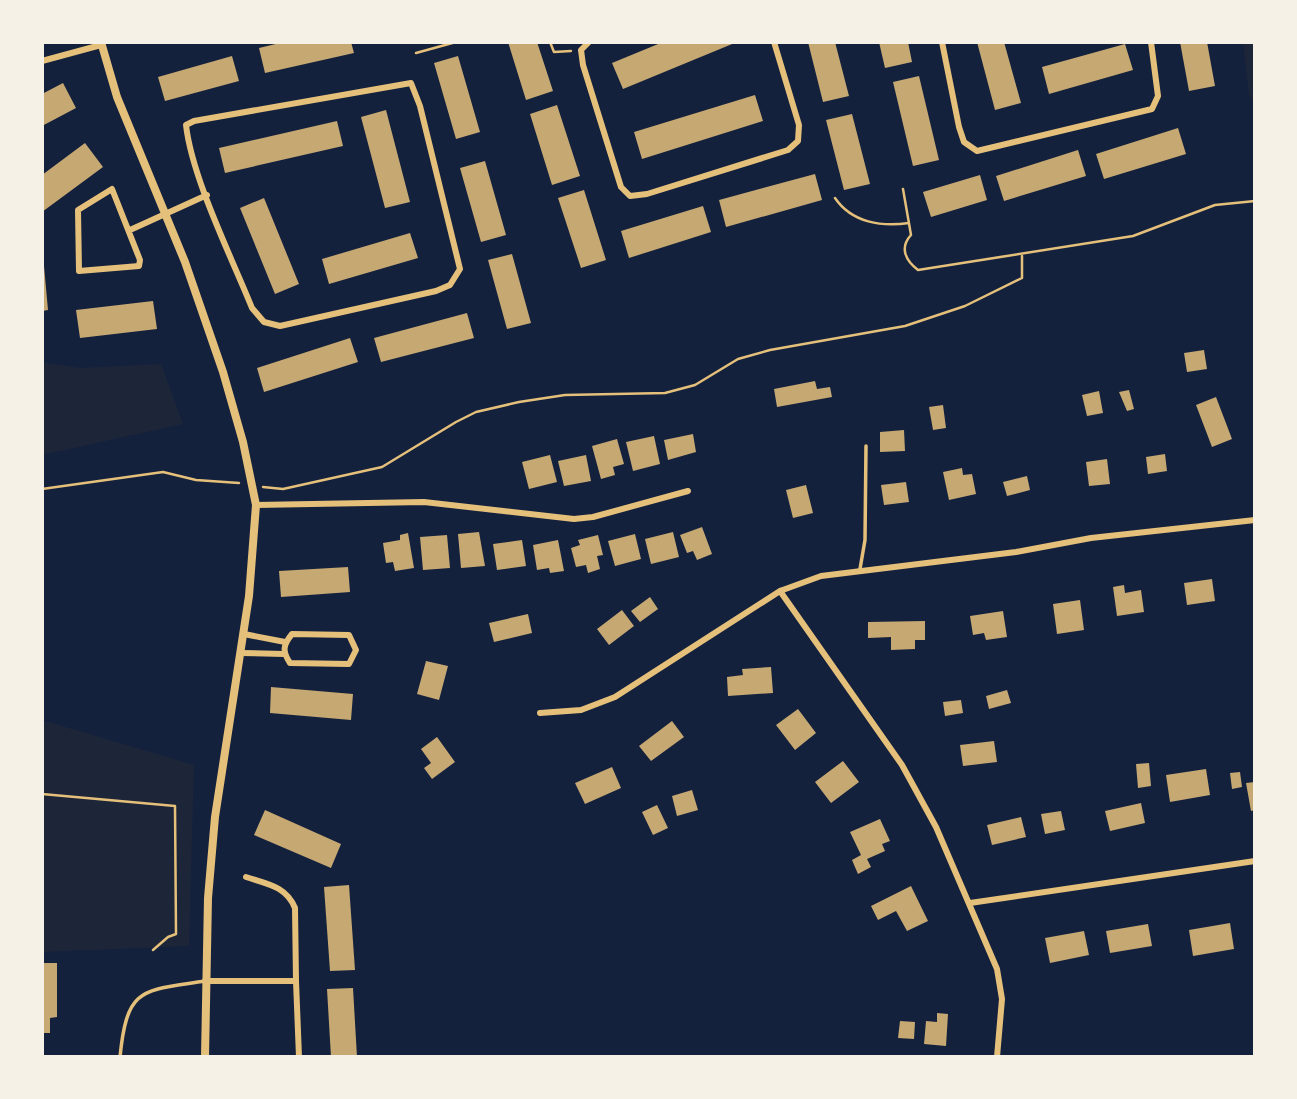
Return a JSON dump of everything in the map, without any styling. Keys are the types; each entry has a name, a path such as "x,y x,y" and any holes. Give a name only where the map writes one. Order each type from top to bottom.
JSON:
{"street":[{"path":"589,42 580,50 621,187 631,196 647,194 788,150 798,141 799,125 775,42"},
{"path":"942,42 959,127 964,142 976,151 1152,109 1158,96 1151,42"},
{"path":"42,61 101,43 117,97 185,262 223,372 256,505 244,634 215,817 208,898 205,1057"},
{"path":"411,83 420,106 460,268 450,285 436,291 280,326 264,322 252,308 207,195 189,147 187,125 194,121 411,83"},
{"path":"112,189 130,230 140,260 139,266 79,271 76,219 78,210 85,204 112,189"},
{"path":"130,230 207,195"},
{"path":"256,505 424,502 574,519 593,517 688,491"},
{"path":"540,713 581,710 615,697 780,591 821,576 860,569 903,567 1016,552 1091,538 1255,520"},
{"path":"780,591 902,765 936,827 987,943 1002,990 997,1057"},
{"path":"244,634 285,642"},
{"path":"292,634 349,635 356,650 349,664 290,663 284,654 285,642 292,634"},
{"path":"240,653 284,654"},
{"path":"970,902 1255,861"},
{"path":"246,877 282,889 295,908 299,1057"},
{"path":"205,981 296,981"}],"lane":[{"path":"860,569 866,540 866,446"},
{"path":"120,1057 123,1024 131,1006 143,992 205,981"}],"path":[{"path":"416,52 456,42"},
{"path":"550,42 554,52 580,50"},
{"path":"903,188 911,235 905,245 905,254 918,270 1022,256 1133,236 1216,205 1255,201"},
{"path":"835,198 861,219 882,227 909,222"},
{"path":"42,489 163,472 196,480 283,489 382,467 476,412 565,395 665,393 695,385 738,359 759,353 905,326 965,306 1022,278 1022,256"},
{"path":"42,794 175,806 176,934 168,937 153,950"}],"shaded area":[{"path":"1243,42 1255,42 1255,105 1249,95"},
{"path":"42,362 80,368 161,364 183,424 42,455"},
{"path":"42,720 194,765 189,946 42,952"}],"building":[{"path":"284,42 351,42 354,53 265,73 259,48"},
{"path":"508,42 537,42 553,91 526,100"},
{"path":"663,42 737,42 623,89 612,63"},
{"path":"808,42 835,42 849,96 823,102"},
{"path":"879,42 908,42 912,62 885,68"},
{"path":"977,42 1004,42 1021,103 995,110"},
{"path":"1180,42 1207,42 1215,86 1189,91"},
{"path":"1125,44 1133,70 1049,94 1042,67"},
{"path":"232,56 239,81 165,101 158,77"},
{"path":"458,56 480,132 456,139 434,63"},
{"path":"919,76 939,160 913,166 893,82"},
{"path":"63,83 76,108 42,126 42,94"},
{"path":"755,95 763,121 642,159 634,132"},
{"path":"557,105 580,176 552,185 530,114"},
{"path":"386,110 410,202 385,208 361,117"},
{"path":"852,114 870,184 844,190 826,120"},
{"path":"337,121 343,146 225,173 219,148"},
{"path":"1178,128 1186,154 1104,179 1096,154"},
{"path":"85,143 103,167 42,212 42,175"},
{"path":"1078,150 1086,176 1004,201 996,176"},
{"path":"485,161 506,235 481,242 460,168"},
{"path":"815,174 822,200 726,227 719,200"},
{"path":"980,175 987,200 931,217 923,192"},
{"path":"584,190 606,260 581,268 558,198"},
{"path":"264,198 299,284 275,294 240,208"},
{"path":"703,206 711,232 629,258 621,231"},
{"path":"410,233 418,258 329,284 322,259"},
{"path":"512,254 531,323 507,329 488,260"},
{"path":"44,266 48,310 42,311 42,267"},
{"path":"153,301 157,329 80,338 76,310"},
{"path":"467,313 474,338 381,362 374,338"},
{"path":"350,338 358,362 264,392 257,368"},
{"path":"1204,350 1207,369 1187,372 1184,353"},
{"path":"815,381 817,389 830,387 832,397 777,407 774,389"},
{"path":"1129,390 1134,409 1127,411 1119,392"},
{"path":"1099,391 1103,413 1087,416 1082,395"},
{"path":"1216,397 1232,439 1212,447 1196,405"},
{"path":"943,405 946,428 933,430 929,407"},
{"path":"904,430 905,451 880,452 880,432"},
{"path":"693,434 696,452 668,460 664,440"},
{"path":"654,436 660,464 633,471 626,442"},
{"path":"617,439 624,464 613,467 615,475 601,479 592,446"},
{"path":"1165,454 1167,471 1148,474 1146,457"},
{"path":"550,455 557,482 529,489 522,462"},
{"path":"586,455 591,481 564,486 558,461"},
{"path":"1107,459 1110,484 1089,486 1086,462"},
{"path":"962,468 963,475 972,474 976,494 949,500 943,472"},
{"path":"1027,476 1030,490 1007,496 1003,482"},
{"path":"906,482 909,502 884,505 881,485"},
{"path":"806,485 813,513 793,518 786,490"},
{"path":"702,527 712,554 697,560 693,551 687,553 680,535"},
{"path":"479,532 485,566 461,568 458,534"},
{"path":"673,532 679,557 651,564 645,539"},
{"path":"408,533 414,568 395,571 393,562 386,563 383,543 400,540 400,535"},
{"path":"635,534 641,559 615,566 608,541"},
{"path":"447,535 450,568 423,570 420,537"},
{"path":"598,535 603,555 597,556 600,569 588,573 586,565 576,567 571,548 580,545 578,540"},
{"path":"522,540 526,566 497,570 493,544"},
{"path":"558,540 564,571 550,573 549,568 537,570 533,545"},
{"path":"348,567 350,592 281,597 279,571"},
{"path":"1212,579 1215,601 1187,605 1184,583"},
{"path":"1124,585 1125,593 1141,590 1144,612 1117,616 1113,587"},
{"path":"650,597 658,609 640,622 631,611"},
{"path":"1080,600 1084,630 1057,634 1053,604"},
{"path":"622,610 634,626 609,645 597,629"},
{"path":"1003,611 1007,637 986,640 984,633 973,635 970,616"},
{"path":"528,614 532,633 494,642 489,623"},
{"path":"925,621 925,640 915,640 915,649 891,650 891,637 868,638 868,622"},
{"path":"426,661 448,666 439,700 417,694"},
{"path":"771,667 773,693 728,696 727,677 743,675 742,669"},
{"path":"271,687 353,694 351,720 270,713"},
{"path":"1007,690 1011,703 989,709 986,696"},
{"path":"961,700 963,713 945,716 943,702"},
{"path":"798,709 816,733 795,750 776,725"},
{"path":"672,721 684,737 651,761 639,746"},
{"path":"437,737 455,762 432,779 424,768 431,763 421,749"},
{"path":"994,741 997,762 963,766 960,745"},
{"path":"843,761 859,782 831,803 815,782"},
{"path":"1149,763 1151,786 1138,788 1136,764"},
{"path":"612,767 621,788 585,804 575,783"},
{"path":"1206,769 1210,795 1170,802 1166,775"},
{"path":"1240,772 1242,787 1232,789 1230,773"},
{"path":"1255,782 1255,810 1251,811 1246,783"},
{"path":"692,790 698,810 677,816 672,796"},
{"path":"1141,803 1145,823 1110,831 1105,811"},
{"path":"657,805 668,828 653,835 642,812"},
{"path":"265,810 341,844 331,868 254,835"},
{"path":"1061,811 1065,830 1045,834 1041,814"},
{"path":"1021,817 1026,837 992,845 987,825"},
{"path":"880,819 890,841 882,844 885,851 867,859 871,867 858,874 852,860 861,855 850,832"},
{"path":"349,885 355,970 330,971 324,887"},
{"path":"911,886 928,921 907,931 896,911 878,920 871,906"},
{"path":"1230,923 1234,949 1193,956 1189,930"},
{"path":"1148,924 1152,946 1110,953 1106,931"},
{"path":"1084,931 1089,955 1050,963 1045,938"},
{"path":"42,963 57,963 57,1017 50,1018 50,1033 42,1033"},
{"path":"353,988 357,1057 331,1057 327,989"},
{"path":"937,1013 948,1014 946,1046 924,1044 926,1021 937,1022"},
{"path":"900,1021 915,1022 914,1039 898,1038"}]}
